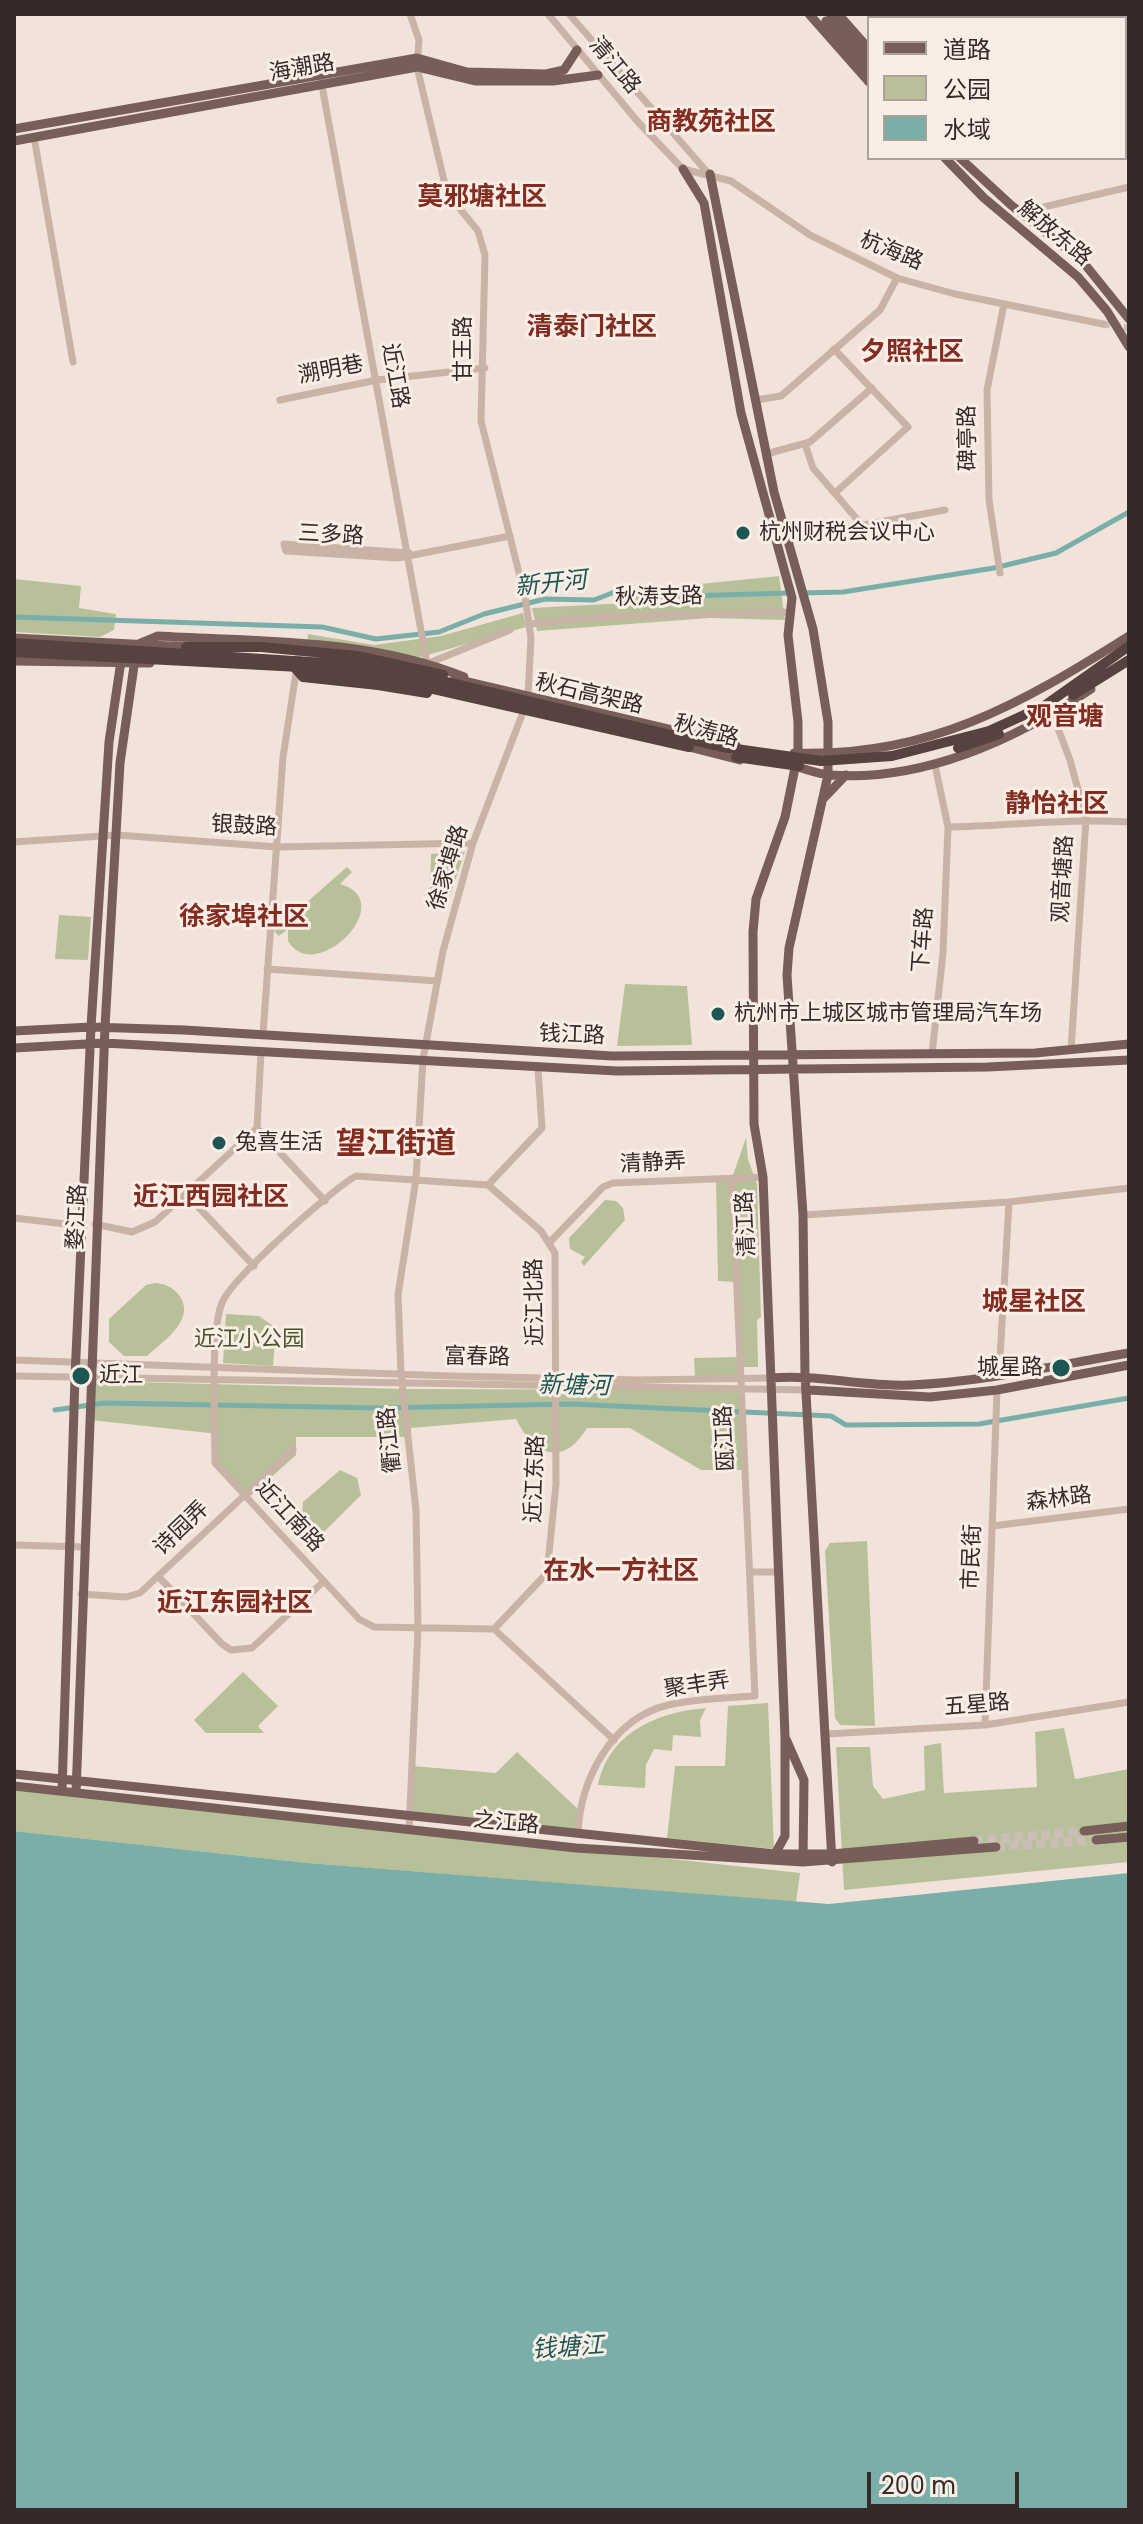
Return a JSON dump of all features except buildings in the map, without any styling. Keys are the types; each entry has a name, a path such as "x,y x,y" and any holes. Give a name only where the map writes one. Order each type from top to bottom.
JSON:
{"highway":[{"name":"秋石高架路","path":"14,640 356,665 786,758 845,760 892,756 960,741 1014,720 1044,706 1129,646"},
{"path":"186,647 261,647 404,664 486,688 610,716 642,728"},
{"name":"秋石高架路","path":"14,652 300,667 372,675 681,745 785,765 897,762 979,743 1016,727 1129,662"},
{"path":"296,669 303,677 378,685 681,745"}],"main road":[{"path":"809,14 867,80"},
{"path":"832,17 867,47"},
{"path":"832,17 867,56"},
{"path":"832,17 867,67"},
{"path":"564,70 577,50"},
{"name":"海潮路","path":"14,141 417,62 467,72 546,74 564,70"},
{"name":"海潮路","path":"417,62 475,81 553,81 598,75"},
{"path":"564,70 581,67 584,76"},
{"name":"海潮路","path":"14,129 321,80"},
{"name":"解放东路","path":"947,160 984,198 1078,277 1101,303 1129,347"},
{"name":"解放东路","path":"962,160 1083,262 1129,319"},
{"name":"清江路","path":"683,169 704,203 757,478 789,565"},
{"name":"清江路","path":"710,174 786,539 792,598 788,635 798,722 798,753 785,817 756,899 752,968 755,1055 751,1071 754,1124 763,1177 776,1572 785,1736 785,1836 775,1854"},
{"path":"789,565 804,598 813,629 830,752 828,775 789,948 787,975 803,1215 805,1375 809,1390 832,1858"},
{"path":"138,644 158,636 301,642 380,652 427,673"},
{"name":"秋涛路","path":"14,640 138,644 299,655 427,673 488,686 527,700 727,743 798,753 900,746 1007,709 1129,636"},
{"name":"婺江路","path":"76,1793 81,1594 104,1043 120,763 138,644"},
{"name":"婺江路","path":"62,1791 75,1377 91,1027 109,742 123,645"},
{"name":"秋涛路","path":"14,661 427,673 728,758 796,766 828,775 935,765 978,750 1053,715 1129,662"},
{"path":"822,800 846,775"},
{"name":"钱江路","path":"14,1031 105,1027 612,1056 932,1054 1071,1050 1129,1044"},
{"name":"钱江路","path":"14,1048 104,1043 538,1068 751,1071 1057,1065 1129,1060"},
{"name":"富春路","path":"771,1378 805,1375 909,1385 999,1375 1129,1353"},
{"name":"富春路","path":"809,1390 930,1397 997,1390 1129,1365"},
{"path":"785,1736 804,1780 803,1858"},
{"name":"之江路","path":"14,1774 803,1858"},
{"name":"之江路","path":"14,1786 409,1832 576,1848 832,1858 996,1847"},
{"path":"1084,1831 1129,1826"},
{"path":"1096,1840 1129,1837"},
{"name":"之江路","path":"832,1858 974,1841"}],"street":[{"name":"甘王路","path":"410,14 419,40 417,62 447,193 469,217 485,255 482,288 485,368 481,421 525,597 529,624 527,700"},
{"name":"清江路","path":"548,14 683,169"},
{"name":"清江路","path":"569,14 710,174"},
{"name":"近江路","path":"321,80 422,619 427,673"},
{"path":"34,137 73,362"},
{"name":"杭海路","path":"683,169 731,181 810,235 897,278 1103,324"},
{"path":"1027,217 1035,209 1129,187"},
{"path":"756,400 781,396 880,310 897,278"},
{"name":"碑亭路","path":"1000,573 989,500 987,390 1004,304"},
{"path":"834,349 908,427 835,493"},
{"name":"溯明巷","path":"280,400 377,380 485,368"},
{"path":"766,454 805,444 872,388"},
{"path":"805,444 813,468 862,525"},
{"path":"786,539 945,510"},
{"name":"三多路","path":"409,553 284,544 286,551 398,558 409,553 510,536"},
{"name":"秋涛支路","path":"529,624 598,617 790,612"},
{"path":"427,673 510,630"},
{"path":"263,1034 283,757 301,642"},
{"name":"徐家埠路","path":"425,1046 437,981 473,843 527,700"},
{"name":"观音塘路","path":"1053,715 1070,760 1086,819 1071,1050"},
{"name":"下车路","path":"932,1054 943,953 948,827 935,765"},
{"path":"948,827 1033,826 1086,819 1129,822"},
{"name":"银鼓路","path":"14,842 117,835 277,847 473,843"},
{"path":"267,969 437,981"},
{"name":"衢江路","path":"409,1832 418,1628 416,1510 401,1373 398,1295 416,1179 425,1046"},
{"path":"95,1224 132,1232 155,1222 257,1128 261,1052"},
{"path":"416,1179 488,1185 545,1122 538,1068"},
{"path":"257,1128 325,1201"},
{"name":"近江南路","path":"416,1179 356,1176 254,1266 222,1302 215,1463 359,1619 374,1627 418,1628"},
{"name":"清静弄","path":"551,1241 603,1187 613,1183 763,1177"},
{"name":"瓯江路","path":"732,1178 755,1696"},
{"name":"近江北路","path":"488,1185 551,1241 555,1253 556,1376"},
{"path":"803,1215 1009,1202 1129,1188"},
{"path":"186,1194 254,1266"},
{"path":"999,1375 1009,1202"},
{"path":"14,1218 83,1226"},
{"name":"富春路","path":"14,1360 217,1369 556,1376 741,1383 772,1389 809,1390"},
{"name":"富春路","path":"14,1376 556,1386 741,1383 771,1378"},
{"name":"近江东路","path":"494,1629 547,1573 556,1484 556,1376"},
{"name":"市民街","path":"985,1725 997,1390"},
{"name":"诗园弄","path":"81,1594 126,1597 140,1593 293,1450"},
{"name":"森林路","path":"992,1526 1129,1509"},
{"path":"14,1545 85,1547"},
{"path":"751,1572 776,1572"},
{"path":"158,1576 222,1644 241,1650 252,1648 324,1581"},
{"path":"418,1628 494,1629 614,1740"},
{"name":"聚丰弄","path":"578,1834 578,1809 595,1763 614,1740 665,1706 755,1696"},
{"name":"五星路","path":"827,1734 985,1725 1129,1702"}],"green space":[{"path":"779,576 785,620 710,618 537,631 532,608 626,603 627,595 641,595 643,605 681,601 680,586"},
{"path":"14,579 81,586 79,608 116,614 114,630 100,637 14,632"},
{"path":"523,613 526,627 396,664 306,656 308,634 374,645 441,636"},
{"path":"465,852 447,904 430,896 431,854"},
{"path":"347,867 352,872 340,884 356,893 361,907 357,922 347,936 332,948 316,954 300,952 288,941 288,929 279,936 274,931"},
{"path":"59,915 91,917 88,960 55,959"},
{"path":"625,984 687,986 692,1045 617,1046"},
{"path":"746,1138 748,1159 757,1184 761,1317 757,1320 758,1367 741,1367 741,1378 695,1378 694,1358 739,1357 736,1282 718,1281 716,1179 732,1178"},
{"path":"605,1200 616,1201 623,1208 625,1220 584,1266 581,1262 585,1257 570,1249 569,1238"},
{"path":"155,1283 168,1286 178,1294 183,1303 181,1320 170,1336 147,1356 124,1356 109,1342 109,1319 146,1285"},
{"name":"近江小公园","path":"226,1314 259,1316 276,1328 273,1366 223,1363"},
{"path":"93,1381 405,1389 739,1390 744,1470 701,1470 630,1428 587,1428 568,1449 549,1452 531,1441 516,1419 411,1428 411,1437 296,1437 296,1455 247,1499 218,1468 218,1434 91,1420"},
{"path":"340,1470 357,1478 361,1495 308,1548 305,1545 319,1530 310,1527 305,1520 303,1502"},
{"path":"867,1541 875,1726 840,1725 835,1718 825,1551 830,1543"},
{"path":"243,1672 278,1706 258,1726 264,1733 206,1733 194,1720"},
{"path":"768,1703 774,1849 667,1838 675,1766 725,1766 728,1706"},
{"path":"706,1708 700,1720 701,1737 673,1735 672,1751 654,1749 646,1765 645,1788 598,1785 613,1751 638,1728 670,1714"},
{"path":"1064,1728 1075,1779 1129,1769 1129,1862 844,1890 836,1747 870,1747 873,1786 883,1799 925,1790 924,1746 941,1743 944,1793 1037,1787 1035,1732"},
{"path":"517,1752 578,1809 578,1834 411,1815 412,1766 496,1773"},
{"path":"14,1787 800,1873 796,1902 308,1863 14,1831"}],"water":[{"name":"钱塘江","path":"14,1831 308,1863 829,1904 1129,1873 1129,2510 14,2510"}],"waterway":[{"name":"新开河","path":"803,593 843,592 994,568 1056,553 1129,512"},
{"name":"新开河","path":"14,617 322,627 376,639 439,632 484,614 545,599 594,600 625,588 652,597 789,593"},
{"name":"新塘河","path":"55,1410 104,1403 379,1408 571,1404 831,1416 846,1425 979,1424 1129,1398"}],"tunnel":[{"path":"1103,324 1129,328"},
{"path":"974,1841 1084,1831"},
{"path":"996,1847 1096,1840"}],"place":[{"name":"杭州财税会议中心","path":"743,533"},
{"name":"杭州市上城区城市管理局汽车场","path":"718,1014"},
{"name":"兔喜生活","path":"219,1143"},
{"name":"城星路","path":"1061,1368"},
{"name":"近江","path":"81,1376"}],"district":[{"name":"商教苑社区","path":"711,123"},
{"name":"莫邪塘社区","path":"482,198"},
{"name":"清泰门社区","path":"592,328"},
{"name":"夕照社区","path":"912,353"},
{"name":"观音塘","path":"1065,718"},
{"name":"静怡社区","path":"1057,805"},
{"name":"徐家埠社区","path":"244,918"},
{"name":"望江街道","path":"396,1145"},
{"name":"近江西园社区","path":"211,1198"},
{"name":"城星社区","path":"1034,1303"},
{"name":"在水一方社区","path":"621,1572"},
{"name":"近江东园社区","path":"235,1604"}]}
